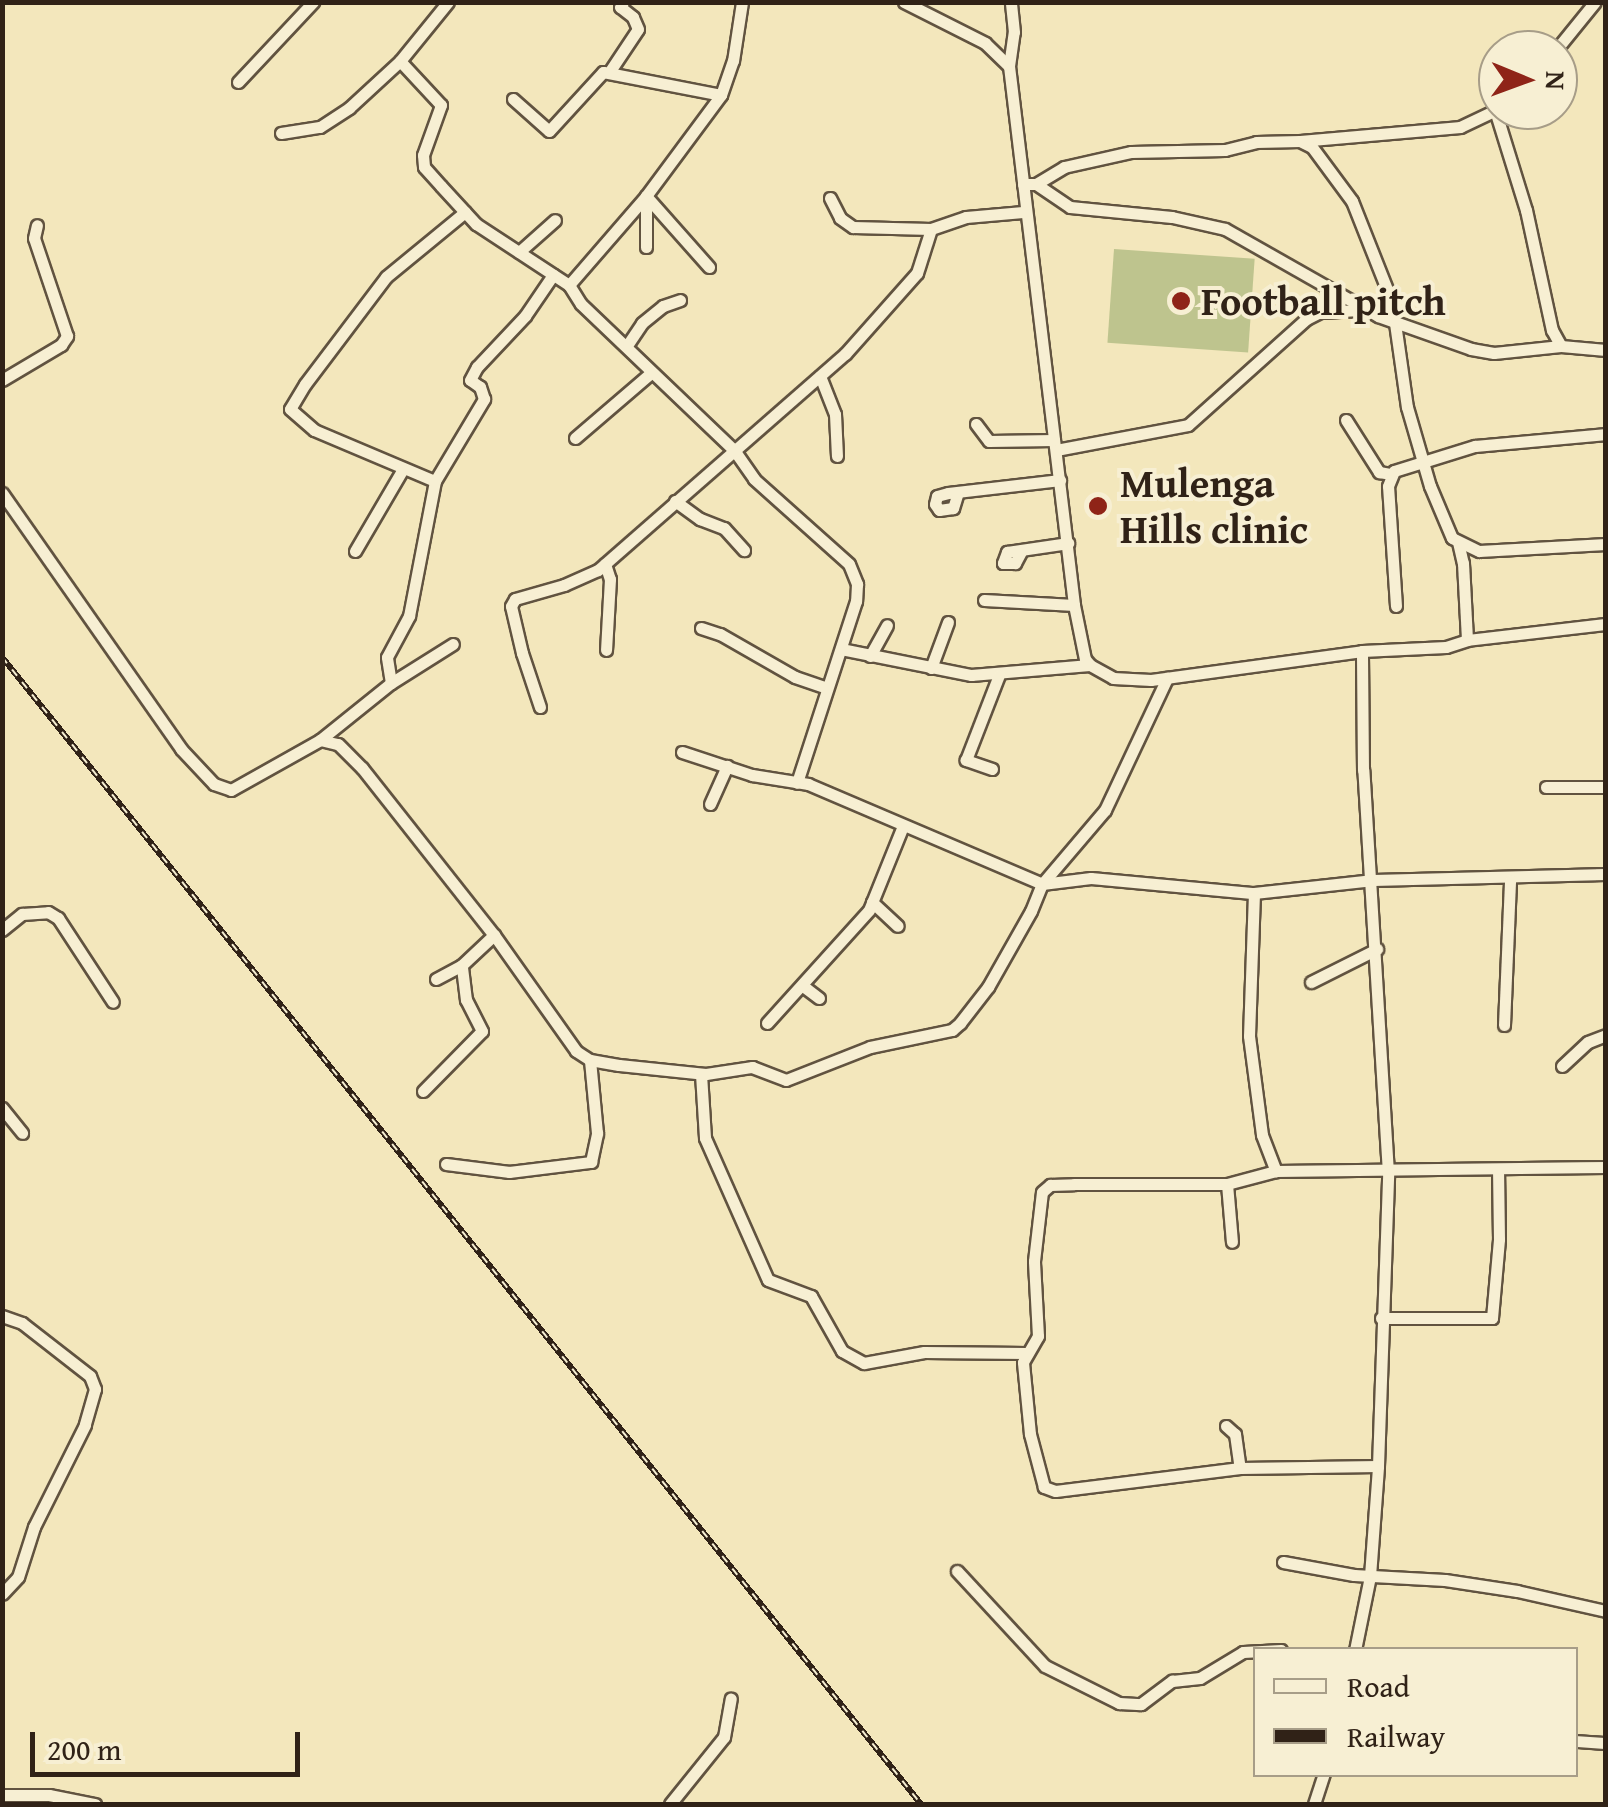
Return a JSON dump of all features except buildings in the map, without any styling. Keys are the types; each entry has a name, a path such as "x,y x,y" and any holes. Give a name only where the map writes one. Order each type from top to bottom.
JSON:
{"street":[{"path":"238,82 313,2"},
{"path":"281,133 320,127 333,119 400,61 448,2"},
{"path":"610,71 638,29 633,17 620,7 624,2"},
{"path":"569,285 646,196 721,96 734,61 742,2"},
{"path":"904,2 985,44 1008,66"},
{"path":"1011,2 1014,32 1008,66 1029,184 1023,212 1084,659 1113,678 1168,678 1362,651 1446,647 1467,640 1606,624"},
{"path":"1572,30 1595,2"},
{"path":"400,61 438,98 442,110 425,146 424,167 465,212 498,240 569,285 580,304 628,344 734,450 754,479 850,564 857,584 856,600 797,782"},
{"path":"512,99 550,131 603,72 721,96"},
{"path":"1029,184 1064,166 1131,152 1225,150 1256,142 1300,142 1460,127 1478,119"},
{"path":"1503,130 1526,210 1552,330 1561,346"},
{"path":"1300,142 1316,152 1352,201 1392,302 1416,436 1442,520 1458,542 1463,563 1467,640"},
{"path":"1029,184 1070,207 1172,217 1225,228 1366,310 1486,352 1561,346 1606,350"},
{"path":"646,196 646,247"},
{"path":"646,196 708,267"},
{"path":"830,198 840,218 852,227 931,229 966,217 1023,212"},
{"path":"436,481 314,430 290,409 386,277 465,212"},
{"path":"519,252 555,220"},
{"path":"2,380 61,345 67,336 34,238 36,225"},
{"path":"540,706 511,606 515,598 564,586 605,564 820,376 871,327 917,273 931,229"},
{"path":"391,682 387,657 409,616 436,481 484,399 480,387 470,380 476,366 525,316 553,275"},
{"path":"628,344 642,323 680,300"},
{"path":"976,424 989,441 1055,445 1188,425 1306,319 1336,310 1366,310"},
{"path":"575,438 652,372"},
{"path":"820,376 835,414 837,456"},
{"path":"1346,420 1379,472 1390,474 1449,453 1512,441 1606,434"},
{"path":"1416,436 1432,449 1449,453"},
{"path":"355,551 403,469"},
{"path":"1390,474 1396,606"},
{"path":"958,492 1060,480"},
{"path":"2,492 181,749 222,789 239,787 320,740 391,682 454,644"},
{"path":"674,501 700,520 724,528 744,550"},
{"path":"1458,542 1479,551 1605,544"},
{"path":"1022,550 1068,543"},
{"path":"1463,563 1479,551"},
{"path":"605,564 610,579 606,650"},
{"path":"984,600 1074,605"},
{"path":"931,668 948,622"},
{"path":"870,656 887,625"},
{"path":"701,628 720,634 795,678 827,688"},
{"path":"841,649 931,668 999,674 1090,665"},
{"path":"1356,1647 1370,1576 1378,1466 1388,1173 1378,949 1364,770 1362,651"},
{"path":"992,769 966,760 999,674"},
{"path":"320,740 345,749 494,935 576,1051 590,1060 700,1074 752,1067 786,1080 870,1047 952,1030 988,987 1042,884 1105,810 1168,678"},
{"path":"682,752 808,784 1042,884 1091,878 1254,894 1372,880 1510,880 1606,874"},
{"path":"710,804 728,766"},
{"path":"1546,787 1606,787"},
{"path":"767,1023 852,932 872,902 903,826"},
{"path":"1504,1026 1510,880"},
{"path":"1254,894 1249,1036 1262,1135 1276,1171"},
{"path":"872,902 898,926"},
{"path":"2,930 22,914 48,912 58,918 113,1002"},
{"path":"436,979 462,965 494,935"},
{"path":"1312,982 1378,949"},
{"path":"423,1091 482,1031 466,1000 462,965"},
{"path":"803,986 819,998"},
{"path":"1562,1066 1588,1042 1606,1036"},
{"path":"446,1164 510,1172 591,1162 597,1134 590,1060"},
{"path":"700,1074 705,1138 768,1280 811,1296 842,1351 864,1363 924,1352 1026,1353"},
{"path":"2,1108 22,1132"},
{"path":"1378,1466 1240,1468 1048,1490 1041,1484 1024,1390 1026,1353 1038,1336 1036,1227 1039,1198 1046,1187 1227,1184 1276,1171 1388,1173 1606,1167"},
{"path":"1382,1318 1492,1318 1499,1239 1498,1171"},
{"path":"1227,1184 1232,1242"},
{"path":"2,1316 22,1323 90,1376 95,1389 85,1425 34,1528 18,1576 2,1594"},
{"path":"1226,1426 1234,1434 1240,1468"},
{"path":"1283,1562 1370,1576 1481,1586 1606,1611"},
{"path":"957,1571 1044,1666 1119,1703 1141,1704 1172,1681 1200,1678 1243,1652 1253,1651"},
{"path":"670,1804 724,1738 731,1699"},
{"path":"1578,1741 1606,1743"},
{"path":"1314,1804 1323,1777"},
{"path":"2,1795 49,1795 95,1804"}],"green space":[{"name":"Football pitch","path":"1114,249 1255,259 1248,353 1107,343"}],"railway":[{"path":"2,657 921,1804"}],"place":[{"name":"Football pitch","path":"1181,301"},
{"name":"Mulenga Hills clinic","path":"1098,506"}]}
